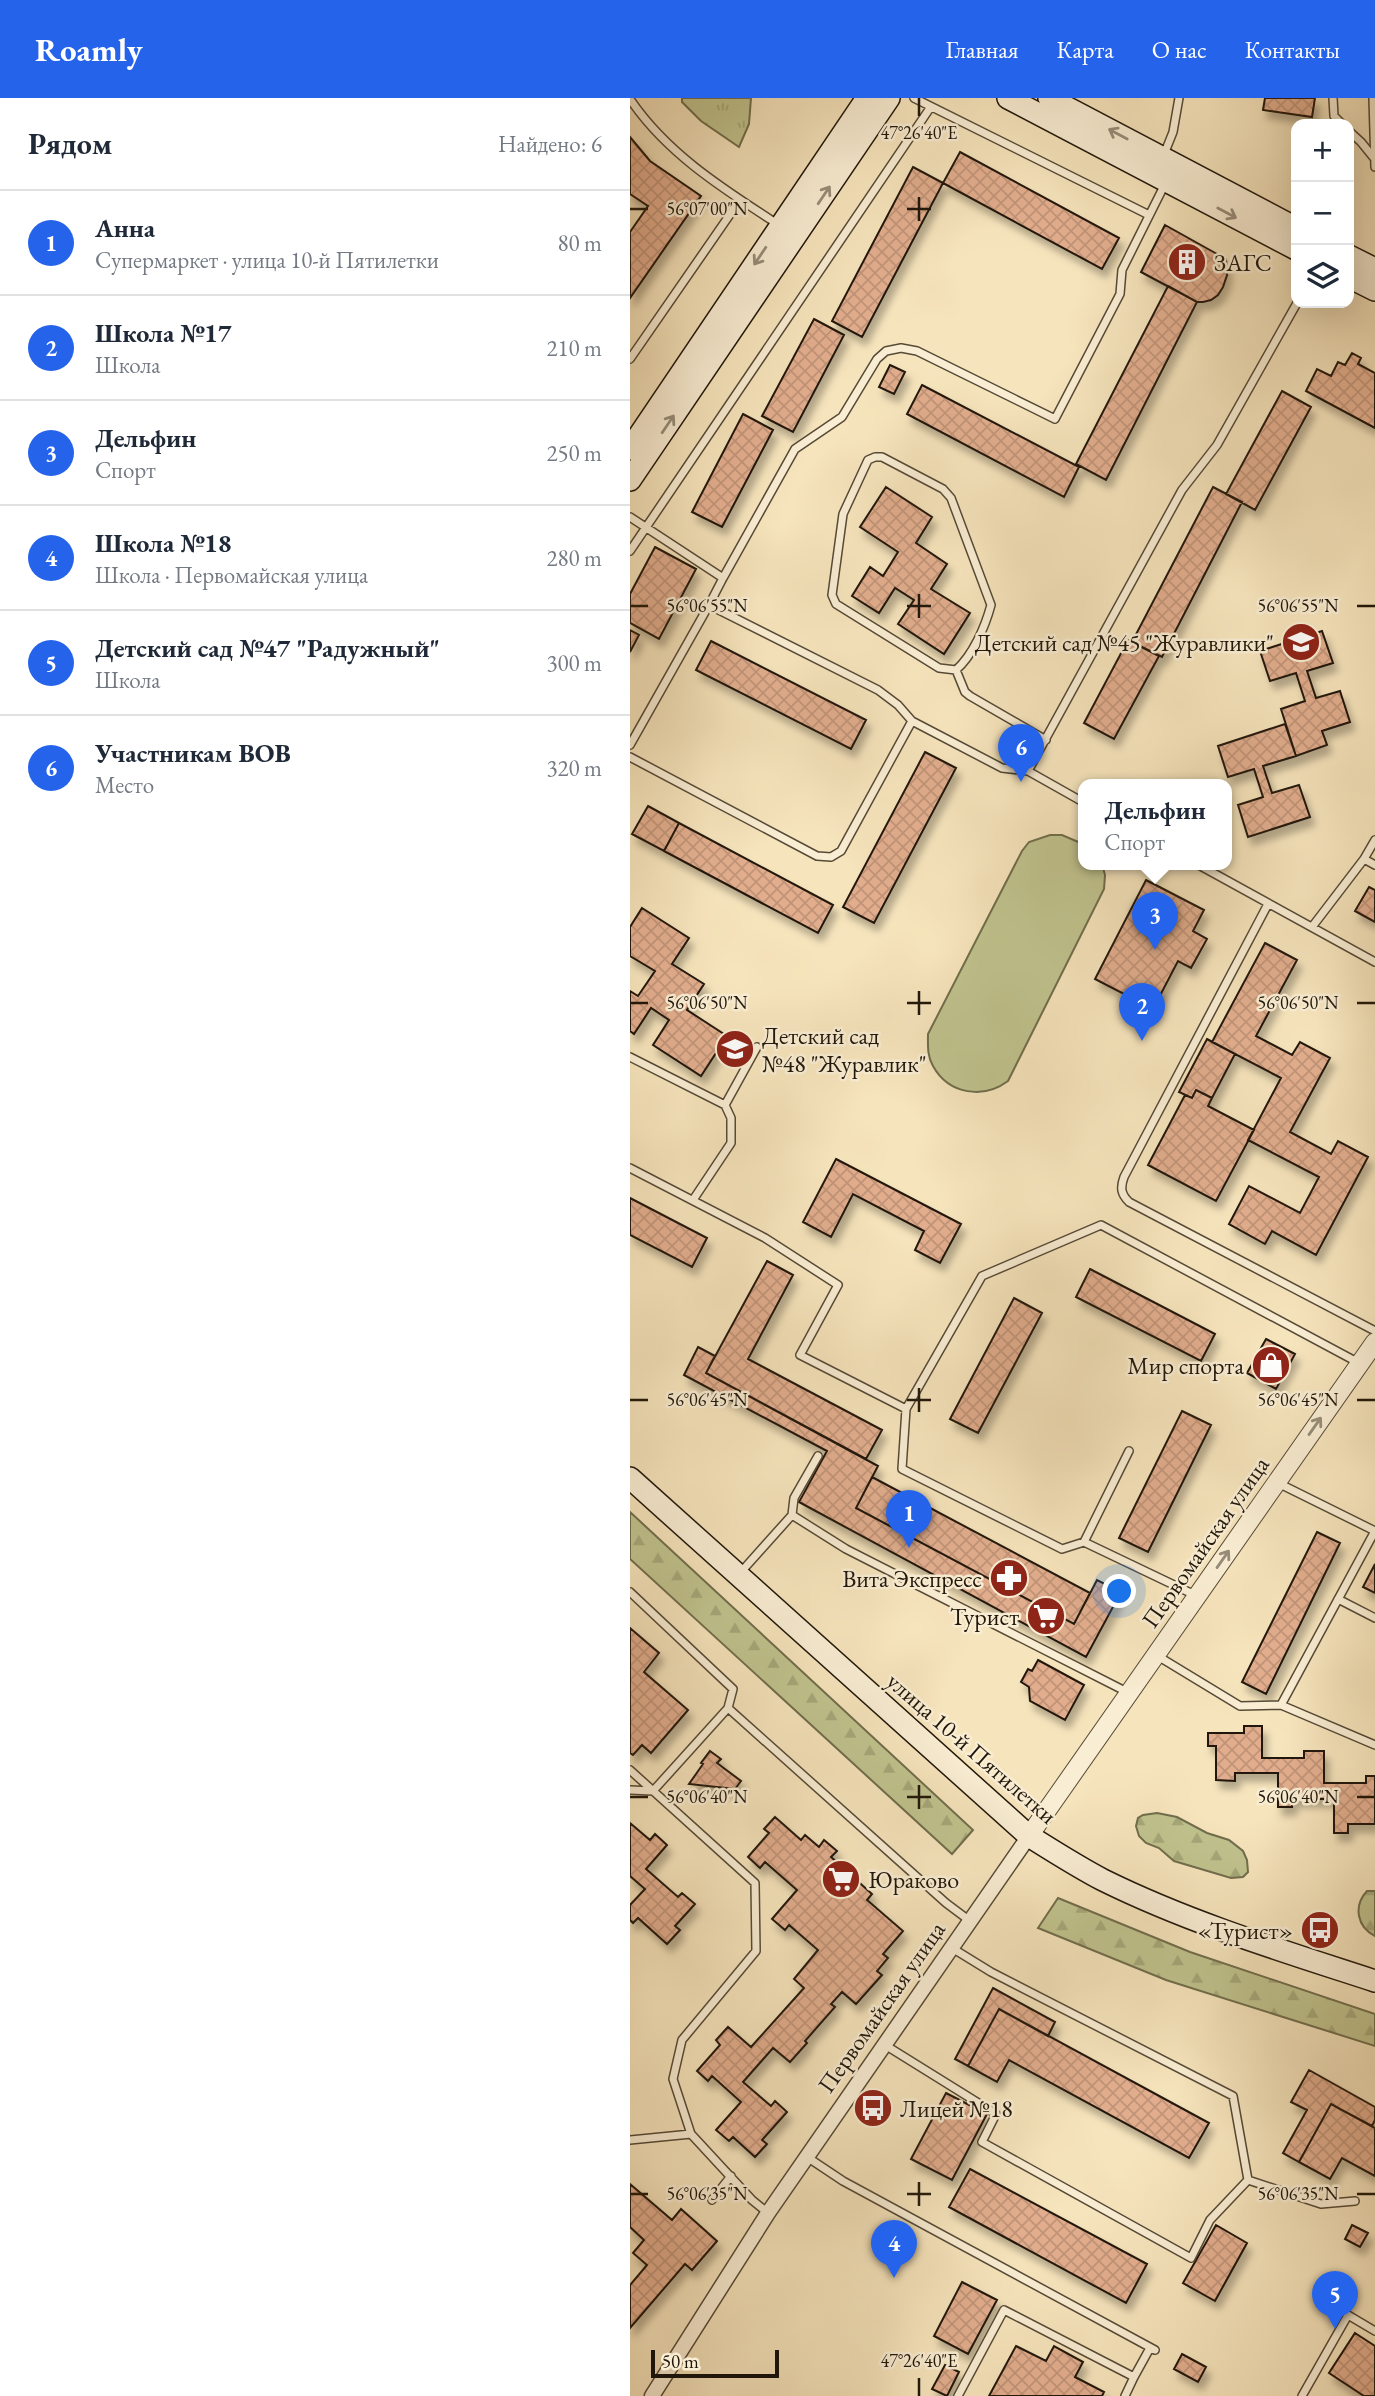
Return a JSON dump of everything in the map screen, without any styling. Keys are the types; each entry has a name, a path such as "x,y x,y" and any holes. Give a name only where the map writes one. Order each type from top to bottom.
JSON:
{"main road":[{"path":"632,474 788,231 867,98"},
{"path":"630,449 788,231 889,98"},
{"path":"1008,98 1291,226"},
{"path":"1049,98 1291,246"},
{"path":"1362,265 1375,290"},
{"name":"улица 10-й Пятилетки","path":"630,1478 1029,1836 1101,1879 1168,1910 1231,1935 1375,1981"}],"street":[{"name":"Первомайская улица","path":"652,2396 768,2213 1375,1342"}],"lane":[{"path":"914,98 1149,215"},
{"path":"630,745 795,449 842,417 877,359 886,351 901,348 917,351 1055,419 1120,294 1122,270 1149,215 1164,170 1180,98"},
{"path":"1333,98 1334,116 1337,119"},
{"path":"1373,98 1375,167"},
{"path":"630,99 652,129 675,151 740,200 788,231"},
{"path":"630,551 930,107"},
{"path":"1354,137 1374,159"},
{"path":"630,359 740,200"},
{"path":"1028,771 1182,490 1217,445 1294,308"},
{"path":"875,457 882,457 943,489 956,510 991,605 989,615 966,661 956,670 939,668 836,604 832,595 843,514 868,460 875,457"},
{"path":"630,517 723,578"},
{"path":"709,605 878,690 898,705 912,721 1002,768 1028,771 1078,799"},
{"path":"956,670 965,692 970,696 1046,740"},
{"path":"630,757 817,856 831,857 841,851 912,721"},
{"path":"1312,928 1364,859 1375,840"},
{"path":"1364,859 1375,865"},
{"path":"1208,870 1375,962"},
{"path":"1268,904 1124,1177 1121,1187 1123,1196 1129,1202 1375,1331"},
{"path":"725,1105 757,1047"},
{"path":"630,1057 725,1105 731,1118 731,1143 693,1200"},
{"path":"630,1168 765,1238 838,1285 800,1354 906,1409"},
{"path":"1197,1596 1084,1542 1062,1549 902,1469 906,1409 982,1276 1101,1225 1360,1363"},
{"path":"1084,1542 1129,1451"},
{"path":"738,1575 792,1515 794,1497 818,1456"},
{"path":"1276,1482 1375,1531 1281,1705"},
{"path":"792,1515 846,1549 1129,1693"},
{"path":"630,1592 733,1689 728,1709 653,1791"},
{"path":"1338,1599 1375,1618"},
{"path":"1156,1655 1240,1706 1281,1705 1375,1745"},
{"path":"728,1709 946,1903 970,1921"},
{"path":"630,1770 755,1883 756,1951 682,2040 673,2079 691,2134 752,2200 768,2213"},
{"path":"630,1790 653,1791"},
{"path":"952,1948 991,1972 1233,2096 1248,2180"},
{"path":"884,2045 996,2115 982,2142 1191,2258 1210,2220 1248,2180"},
{"path":"630,2140 691,2134"},
{"path":"807,2157 843,2180 1152,2349 1125,2396"},
{"path":"712,2200 731,2176"},
{"path":"1248,2180 1321,2204 1355,2201"},
{"path":"958,2396 1004,2310 1134,2378"},
{"path":"1302,2396 1348,2315 1375,2330"}],"green space":[{"path":"682,98 751,98 749,124 739,147 701,121 682,102"},
{"path":"1050,835 1062,835 1078,842 1078,870 1104,870 1104,889 1008,1081 988,1090 968,1091 957,1088 940,1076 931,1062 928,1034 1029,842"},
{"path":"630,1512 973,1830 952,1854 630,1559"},
{"path":"1157,1813 1177,1817 1207,1833 1229,1840 1243,1851 1248,1872 1243,1877 1231,1878 1174,1861 1159,1848 1146,1843 1139,1836 1136,1826 1138,1818"},
{"path":"1367,1891 1375,1891 1375,1936 1364,1927 1359,1916 1360,1903"},
{"path":"1058,1898 1190,1952 1375,2014 1375,2046 1166,1980 1038,1928"}],"building":[{"path":"1265,98 1315,98 1312,117 1263,110"},
{"path":"630,137 650,161 701,196 630,298 630,232 648,206 630,194"},
{"path":"960,152 1119,238 1102,269 943,183"},
{"path":"913,167 943,183 862,337 832,321"},
{"name":"ЗАГС","path":"1165,225 1226,259 1227,275 1223,287 1211,300 1197,302 1141,272"},
{"path":"1168,286 1197,302 1106,480 1076,464"},
{"path":"814,319 844,335 793,432 762,416"},
{"path":"1352,353 1361,358 1358,364 1375,373 1375,428 1306,391 1317,369 1331,376 1338,362 1345,365"},
{"path":"890,365 905,372 894,394 879,387"},
{"path":"922,385 1079,467 1064,497 907,414"},
{"path":"1282,391 1311,407 1255,510 1226,494"},
{"path":"743,414 773,430 722,527 692,512"},
{"path":"886,487 932,517 916,543 947,564 931,589 970,613 944,654 898,624 914,600 895,588 879,613 852,596 870,567 883,576 898,552 860,527"},
{"path":"1213,487 1242,502 1162,657 1132,642"},
{"path":"655,547 696,569 659,639 630,623 630,594"},
{"path":"630,630 639,635 630,652"},
{"path":"1322,631 1333,663 1307,671 1316,698 1340,691 1350,722 1322,731 1327,745 1296,756 1281,709 1305,701 1296,673 1270,681 1260,651"},
{"path":"1128,640 1159,656 1114,739 1084,723"},
{"path":"711,641 866,720 851,749 696,670"},
{"path":"1285,724 1296,756 1263,766 1272,793 1299,785 1310,817 1248,837 1238,805 1263,797 1254,769 1228,777 1218,746"},
{"path":"925,752 956,768 874,923 843,907"},
{"path":"648,806 679,823 664,851 632,834"},
{"path":"679,823 833,905 818,933 664,851"},
{"path":"1146,880 1204,910 1193,931 1207,939 1191,968 1178,961 1153,1009 1095,979"},
{"path":"1369,887 1375,890 1375,922 1355,911"},
{"path":"642,908 689,938 672,964 704,984 687,1010 727,1036 701,1076 653,1045 669,1020 651,1008 634,1034 630,1031 630,991 638,996 655,971 630,956 630,927"},
{"path":"1265,943 1297,960 1256,1036 1292,1055 1300,1042 1330,1058 1290,1132 1331,1154 1338,1141 1368,1157 1316,1255 1272,1231 1265,1244 1229,1224 1249,1186 1300,1213 1319,1177 1248,1140 1281,1078 1212,1042"},
{"path":"1207,1039 1235,1054 1212,1098 1196,1090 1192,1098 1179,1092"},
{"path":"1196,1090 1212,1098 1208,1106 1254,1130 1216,1201 1148,1165 1185,1095 1192,1098"},
{"path":"836,1159 961,1224 940,1263 915,1250 924,1231 853,1194 831,1237 803,1222"},
{"path":"630,1198 707,1238 692,1267 630,1235"},
{"path":"767,1261 793,1275 748,1359 882,1430 866,1459 706,1373"},
{"path":"1090,1269 1215,1334 1201,1361 1076,1297"},
{"path":"1014,1298 1042,1313 978,1433 950,1419"},
{"path":"1266,1339 1295,1354 1276,1389 1247,1373"},
{"path":"698,1347 715,1356 706,1373 878,1466 856,1508 1074,1624 1097,1580 1121,1592 1086,1657 799,1502 827,1451 684,1375"},
{"path":"1182,1411 1211,1425 1148,1552 1119,1538"},
{"path":"872,1477 1090,1593 1074,1624 856,1508"},
{"path":"1317,1532 1340,1543 1266,1694 1242,1682"},
{"path":"1375,1564 1375,1593 1363,1587"},
{"path":"630,1628 659,1653 644,1672 688,1710 651,1753 642,1745 633,1755 630,1753"},
{"path":"1038,1660 1084,1685 1065,1720 1030,1701 1029,1687 1021,1682 1028,1669 1032,1671"},
{"path":"1244,1726 1262,1726 1262,1758 1304,1758 1304,1751 1324,1751 1324,1783 1366,1783 1366,1776 1375,1776 1375,1824 1348,1824 1348,1833 1334,1833 1334,1799 1292,1799 1292,1807 1278,1807 1278,1773 1235,1773 1235,1781 1216,1780 1216,1746 1208,1746 1208,1733 1244,1733"},
{"path":"710,1751 721,1759 717,1763 741,1781 735,1789 689,1784"},
{"path":"775,1817 801,1840 805,1835 819,1847 824,1840 837,1851 831,1857 872,1894 867,1900 903,1931 883,1954 888,1958 877,1971 882,1975 856,2004 842,1992 831,2004 835,2007 790,2062 773,2048 743,2082 771,2106 775,2101 787,2112 762,2140 767,2144 755,2157 733,2137 729,2141 716,2130 741,2102 712,2076 708,2081 697,2071 720,2045 716,2040 728,2027 751,2047 804,1988 794,1979 818,1950 789,1925 785,1930 772,1919 797,1890 765,1862 760,1868 748,1857 769,1833 764,1829"},
{"path":"630,1823 650,1840 655,1834 667,1845 646,1869 678,1897 682,1893 695,1904 675,1926 680,1930 667,1944 638,1918 633,1923 630,1920 630,1905 645,1889 630,1876"},
{"path":"993,1988 1055,2022 1048,2036 999,2009 968,2066 955,2059"},
{"path":"999,2009 1209,2123 1189,2158 1009,2060 997,2082 968,2066"},
{"path":"1309,2070 1375,2107 1375,2120 1372,2126 1331,2104 1299,2162 1283,2153 1307,2110 1291,2102"},
{"path":"946,2093 987,2114 952,2180 911,2159"},
{"path":"1331,2104 1375,2128 1375,2176 1342,2158 1330,2179 1299,2162"},
{"path":"970,2169 1147,2264 1126,2303 949,2207"},
{"path":"630,2184 672,2220 681,2209 717,2241 692,2270 685,2264 630,2328 630,2285 647,2265 633,2253 644,2240 630,2227"},
{"path":"1216,2225 1247,2243 1215,2301 1183,2283"},
{"path":"1352,2225 1368,2233 1360,2247 1345,2239"},
{"path":"962,2282 997,2300 968,2354 934,2336"},
{"path":"1355,2333 1375,2346 1375,2396 1364,2396 1329,2373"},
{"path":"1016,2346 1046,2361 1054,2346 1083,2362 1075,2377 1104,2392 1102,2396 989,2396"},
{"path":"1182,2354 1206,2367 1198,2382 1174,2369"},
{"path":"945,2365 959,2372 947,2396 932,2389"}],"place":[{"name":"ЗАГС","path":"1187,262"},
{"name":"Детский сад №45 \"Журавлики\"","path":"1301,642"},
{"name":"Участникам ВОВ","path":"1021,782"},
{"name":"Дельфин","path":"1155,950"},
{"name":"Школа №17","path":"1142,1041"},
{"name":"Детский сад №48 \"Журавлик\"","path":"735,1049"},
{"name":"Мир спорта","path":"1271,1365"},
{"name":"Анна","path":"909,1548"},
{"name":"Вита Экспресс","path":"1009,1578"},
{"name":"Турист","path":"1046,1616"},
{"name":"Юраково","path":"841,1879"},
{"name":"«Турист»","path":"1320,1930"},
{"name":"Лицей №18","path":"873,2108"},
{"name":"Школа №18","path":"894,2278"},
{"name":"Детский сад №47 \"Радужный\"","path":"1335,2329"}]}
